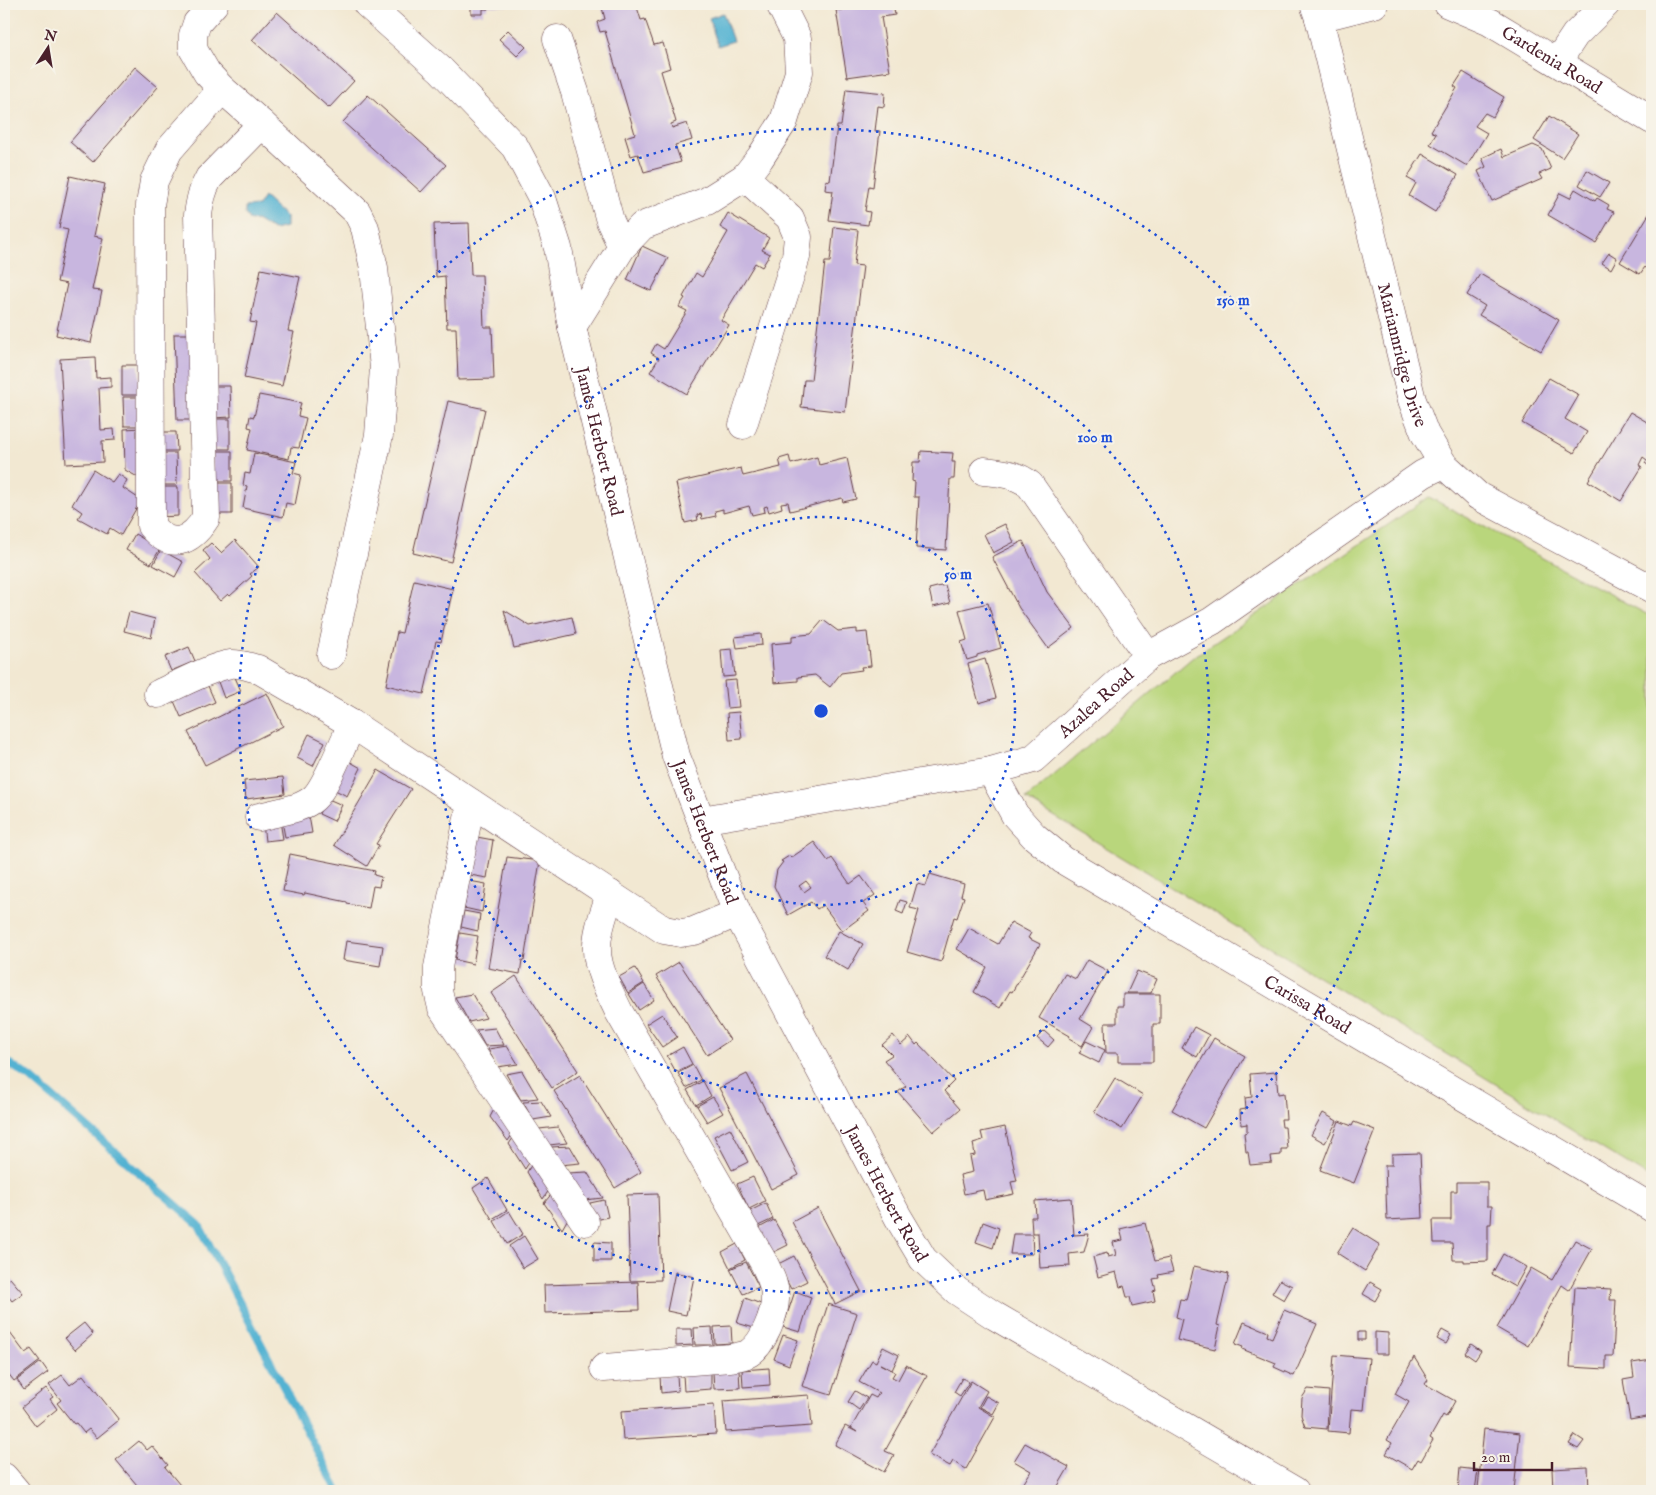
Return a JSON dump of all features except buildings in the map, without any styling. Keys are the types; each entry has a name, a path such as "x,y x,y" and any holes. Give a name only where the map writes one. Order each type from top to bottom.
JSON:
{"street":[{"path":"214,4 197,23 192,35 193,49 208,73 222,89 357,212 365,228 374,268 384,368 379,435 331,655"},
{"name":"James Herbert Road","path":"367,4 441,70 516,147 542,198 558,248 572,327 676,756 737,913 898,1218 923,1259 957,1291 995,1316 1294,1491"},
{"path":"572,327 622,247 642,226 707,201 745,178 784,121 799,72 797,38 780,4"},
{"path":"1317,11 1374,4"},
{"name":"Gardenia Road","path":"1448,4 1490,22 1652,120"},
{"path":"1557,62 1575,35 1606,4"},
{"name":"Mariannridge Drive","path":"1317,11 1412,400 1425,434 1443,464 1478,496 1652,589"},
{"path":"557,39 576,92 610,222 622,247"},
{"path":"222,89 168,150 154,181 150,206 151,526 161,537 179,541 190,537 198,530 206,518 198,215 202,194 209,178 262,124"},
{"path":"743,425 796,256 798,237 790,218 745,178"},
{"name":"Azalea Road","path":"702,820 991,771 1033,759 1148,656 1212,621 1423,474 1443,464"},
{"path":"984,471 1022,478 1030,485 1148,656"},
{"path":"158,694 218,667 231,664 258,669 352,724 664,930 681,933 694,931 737,913"},
{"path":"259,817 302,805 315,797 324,783 352,724"},
{"name":"Carissa Road","path":"991,771 1015,815 1034,836 1063,860 1652,1208"},
{"path":"471,803 438,968 438,992 442,1008 585,1222"},
{"path":"604,1368 730,1358 748,1354 761,1341 772,1316 776,1298 773,1282 764,1263 619,1012 603,975 596,951 600,928 610,894"},
{"path":"4,1477 16,1491"}],"green space":[{"path":"1429,497 1652,617 1652,1179 1026,799 1192,658"}],"water":[{"path":"723,13 733,41 718,46 709,18"},
{"path":"264,197 286,217 286,227 273,230 256,220 250,221 245,214 245,207 258,206"}],"waterway":[{"path":"4,1060 31,1078 199,1225 338,1491"}]}
